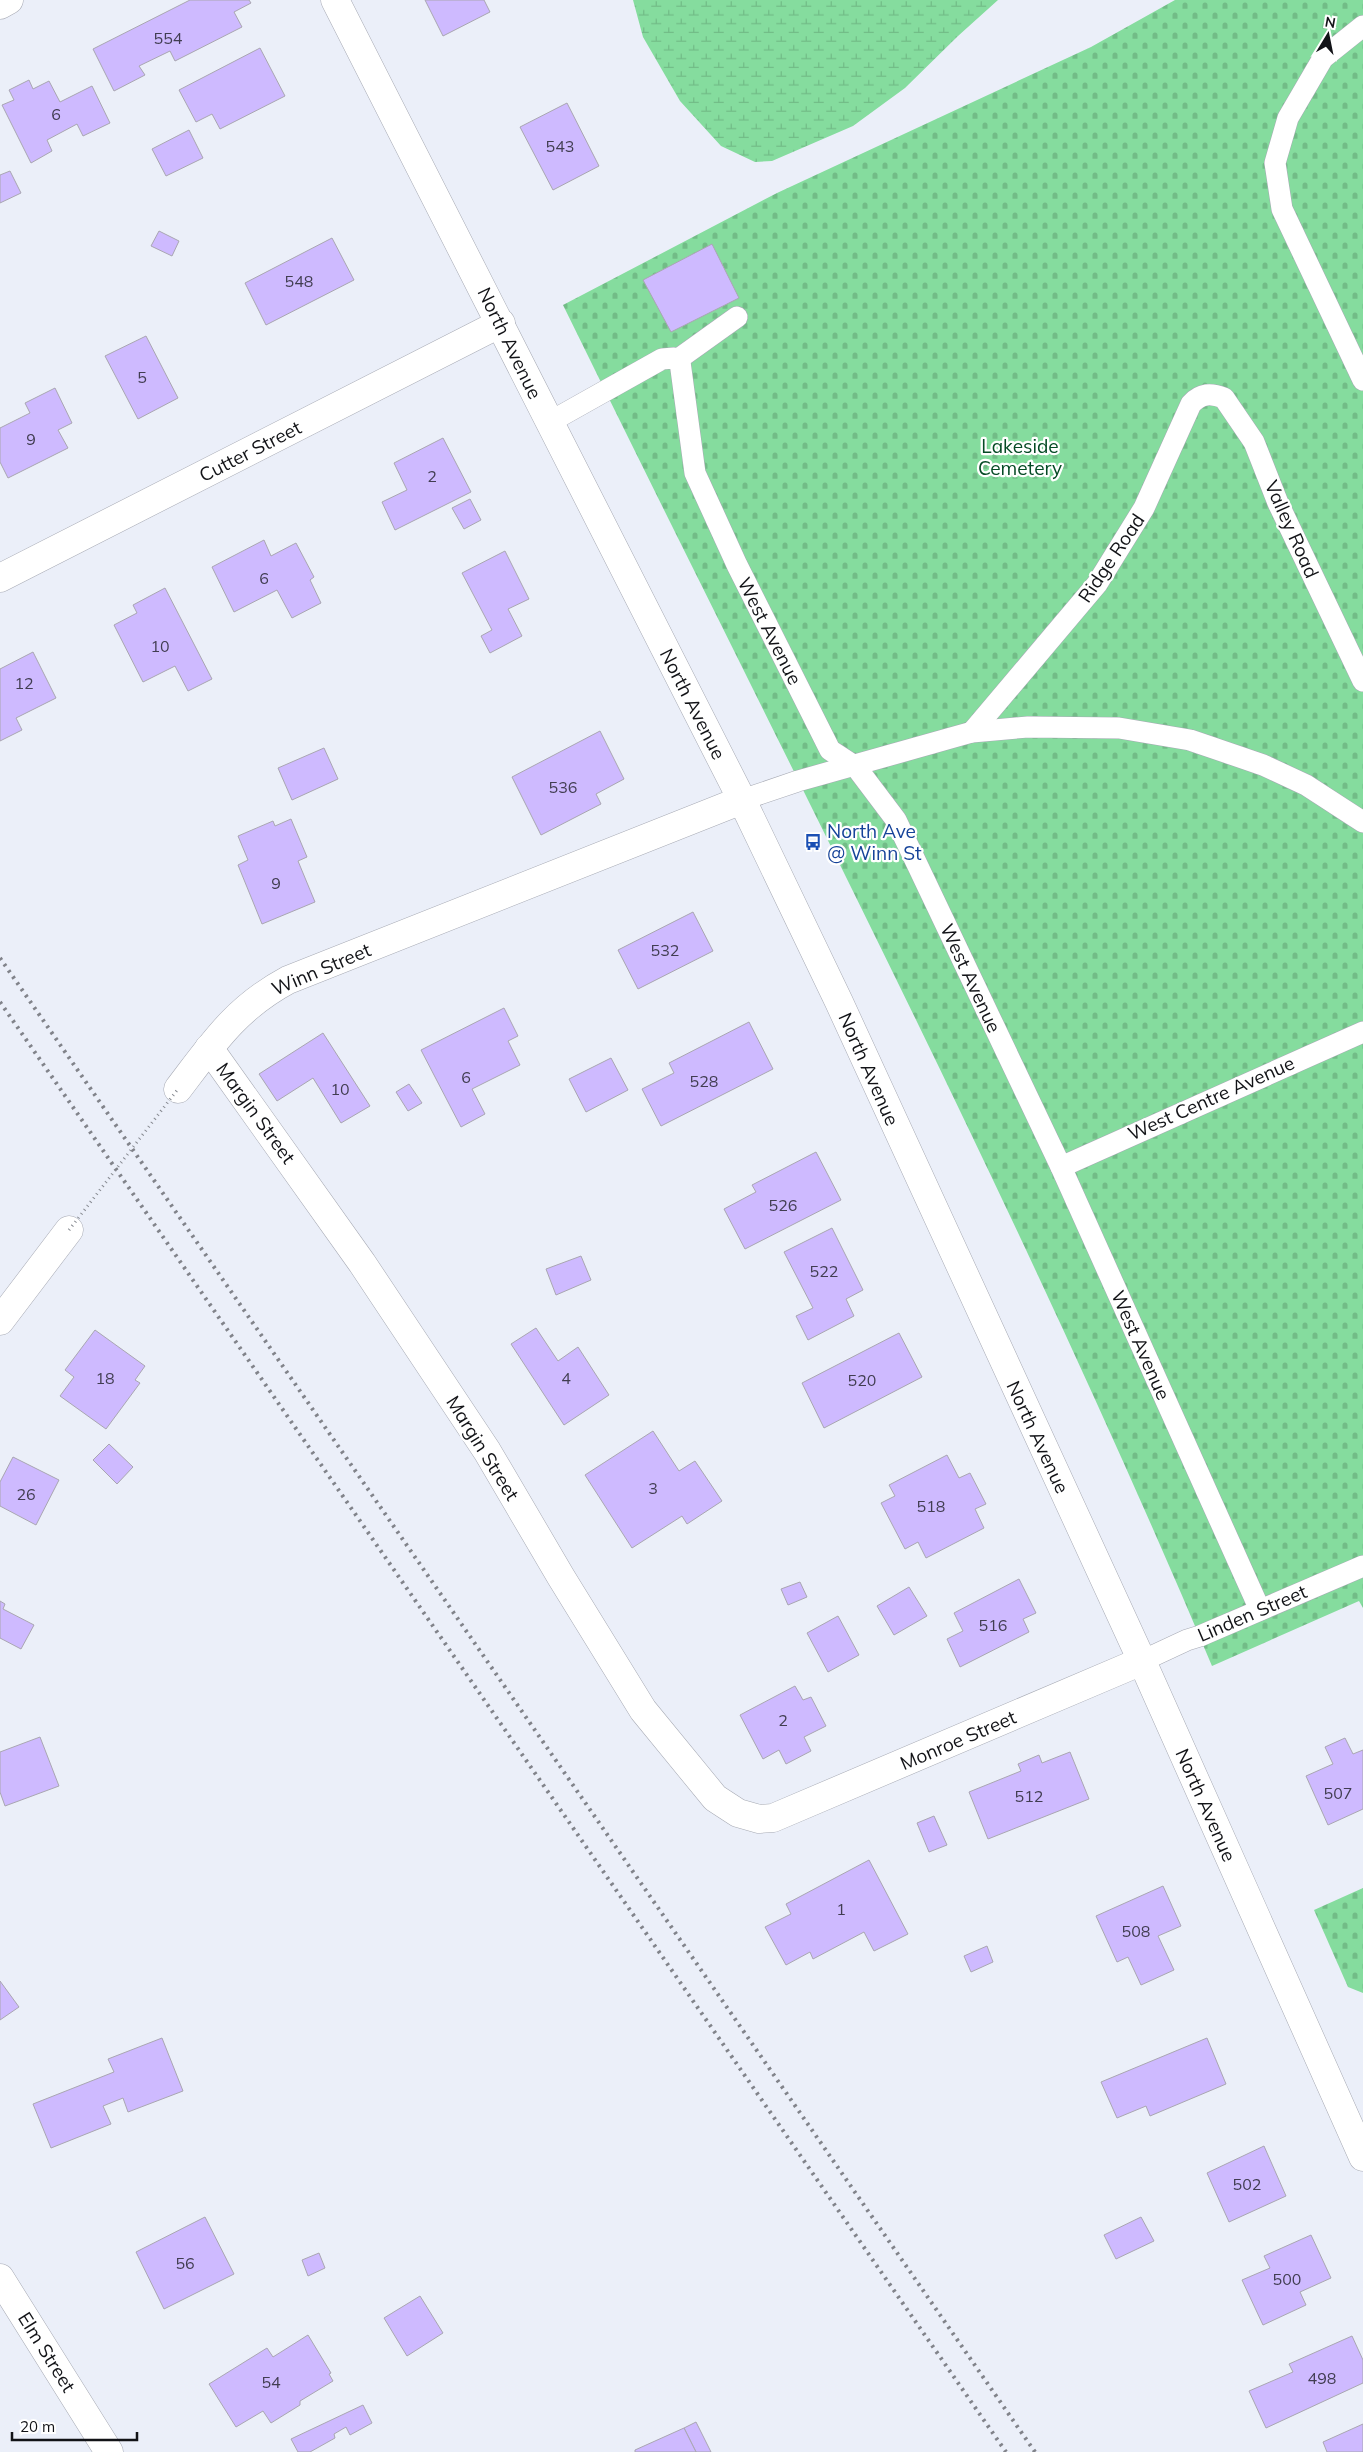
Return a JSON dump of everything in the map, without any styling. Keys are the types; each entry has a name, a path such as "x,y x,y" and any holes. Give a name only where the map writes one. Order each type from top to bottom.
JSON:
{"street":[{"path":"0,5 9,0"},
{"name":"North Avenue","path":"335,0 501,323 548,423 742,800 839,1002 1142,1661 1359,2140"},
{"name":"Cutter Street","path":"0,578 501,323"},
{"name":"Winn Street","path":"178,1089 209,1048 241,1011 256,998 288,980 742,800"},
{"name":"Margin Street","path":"209,1048 362,1263 487,1451 561,1577 643,1710 715,1798 738,1813 759,1819 773,1818"},
{"path":"0,1321 69,1230"},
{"name":"Monroe Street","path":"773,1818 1142,1661"},
{"name":"Elm Street","path":"0,2278 109,2452"}],"lane":[{"path":"1363,26 1323,58 1288,118 1275,163 1282,209 1363,380"},
{"path":"548,423 662,359 677,360 737,317"},
{"name":"West Avenue","path":"677,360 682,367 695,473 737,565 830,750 856,767 896,820 1061,1166 1260,1610"},
{"name":"Valley Road","path":"1207,394 1224,398 1254,442 1278,503 1363,681"},
{"name":"Ridge Road","path":"972,732 1097,584 1144,508 1191,404 1197,398 1207,394"},
{"path":"742,800 798,781 856,767 887,755 972,732 1028,727 1119,728 1190,740 1263,764 1306,785 1363,822"},
{"name":"West Centre Avenue","path":"1061,1166 1363,1032"},
{"name":"Linden Street","path":"1142,1661 1187,1640 1363,1566"}],"path":[{"path":"69,1230 178,1089"}],"green space":[{"path":"633,0 998,0 905,88 853,126 772,161 755,162 721,146 680,101 643,37"},
{"name":"Lakeside Cemetery","path":"1175,0 1363,0 1363,1608 1359,1601 1212,1666 1137,1493 979,1151 814,812 563,305 777,193 1091,47"},
{"path":"1363,1888 1363,1993 1348,1987 1314,1910"}],"building":[{"path":"190,0 249,0 251,3 234,12 242,27 175,61 170,51 139,66 145,75 114,91 93,49"},
{"path":"425,0 484,0 490,12 443,36"},
{"path":"260,48 285,96 220,129 212,114 196,122 179,90"},
{"path":"29,80 33,89 49,81 60,102 92,86 110,123 83,136 77,124 47,140 52,151 31,163 2,105 14,100 9,90"},
{"path":"567,103 599,166 553,190 520,127"},
{"path":"189,130 203,158 166,176 152,149"},
{"path":"10,171 21,193 0,203 0,175"},
{"path":"159,231 179,241 172,256 151,246"},
{"path":"332,238 354,280 266,325 245,283"},
{"path":"712,244 739,298 671,332 643,280"},
{"path":"146,336 178,398 138,419 105,356"},
{"path":"55,388 72,423 58,430 68,448 8,478 0,462 0,428 30,413 25,403"},
{"path":"443,438 471,492 395,530 382,502 407,490 394,463"},
{"path":"470,499 481,520 464,529 452,508"},
{"path":"264,540 271,556 296,543 314,577 310,580 321,603 292,618 277,590 234,612 212,567"},
{"path":"505,551 529,599 508,609 522,636 490,653 481,636 492,630 462,573"},
{"path":"165,588 212,679 188,691 175,666 143,682 114,625 137,613 133,605"},
{"path":"33,652 56,698 16,718 22,730 0,741 0,669"},
{"path":"600,731 624,779 596,794 601,804 541,835 512,777"},
{"path":"324,748 338,779 292,800 278,768"},
{"path":"291,819 307,857 298,861 315,902 262,924 238,865 248,860 238,836 273,821 275,826"},
{"path":"693,912 713,951 638,989 618,950"},
{"path":"504,1008 518,1036 508,1041 520,1065 472,1089 485,1114 461,1127 421,1050"},
{"path":"749,1022 773,1069 661,1126 642,1089 674,1073 669,1063"},
{"path":"323,1033 370,1106 341,1123 313,1078 277,1101 259,1074"},
{"path":"611,1058 628,1090 586,1112 569,1079"},
{"path":"409,1084 422,1103 408,1111 396,1092"},
{"path":"816,1152 841,1200 745,1249 724,1209 756,1192 752,1185"},
{"path":"832,1228 863,1290 846,1299 854,1316 808,1340 796,1316 813,1308 784,1252"},
{"path":"581,1256 591,1280 556,1295 546,1269"},
{"path":"536,1328 558,1361 578,1347 609,1395 564,1425 511,1344"},
{"path":"95,1330 145,1366 135,1380 140,1383 106,1429 60,1396 74,1377 65,1370"},
{"path":"899,1333 922,1377 824,1428 802,1383"},
{"path":"653,1431 679,1471 695,1461 722,1501 687,1524 682,1516 632,1548 585,1475"},
{"path":"109,1444 133,1467 117,1484 93,1460"},
{"path":"947,1455 959,1478 970,1473 986,1504 975,1509 984,1528 926,1558 918,1542 905,1549 881,1503 895,1496 889,1485"},
{"path":"13,1457 59,1480 36,1525 0,1506 0,1482"},
{"path":"1019,1579 1036,1613 1023,1619 1029,1632 960,1667 947,1639 963,1631 954,1613"},
{"path":"800,1582 807,1597 788,1605 781,1589"},
{"path":"909,1587 927,1616 894,1635 877,1606"},
{"path":"0,1601 5,1604 3,1609 34,1625 21,1649 0,1638"},
{"path":"838,1616 859,1655 828,1672 807,1633"},
{"path":"795,1686 803,1700 811,1697 826,1726 804,1737 811,1751 786,1764 779,1750 763,1759 740,1715"},
{"path":"40,1737 59,1786 5,1806 0,1792 0,1752"},
{"path":"1345,1738 1353,1754 1363,1750 1363,1809 1328,1825 1306,1776 1333,1764 1325,1747"},
{"path":"1070,1752 1089,1799 988,1839 969,1792 1021,1771 1018,1764 1039,1755 1042,1763"},
{"path":"934,1816 947,1845 929,1852 917,1823"},
{"path":"869,1860 908,1934 874,1951 864,1932 813,1959 810,1952 786,1965 765,1927 791,1914 786,1904"},
{"path":"1163,1886 1181,1926 1158,1936 1174,1970 1141,1985 1128,1957 1117,1962 1096,1916"},
{"path":"987,1946 993,1962 971,1972 964,1956"},
{"path":"0,1981 19,2007 0,2020"},
{"path":"162,2038 183,2091 128,2112 123,2098 103,2106 111,2124 51,2148 33,2104 114,2072 108,2059"},
{"path":"1207,2038 1226,2084 1150,2116 1146,2106 1117,2118 1101,2082"},
{"path":"1264,2146 1286,2196 1229,2222 1207,2173"},
{"path":"205,2217 234,2274 164,2309 136,2252"},
{"path":"1141,2217 1154,2241 1116,2259 1104,2235"},
{"path":"1311,2235 1331,2278 1300,2292 1306,2305 1263,2325 1242,2280 1270,2268 1264,2256"},
{"path":"319,2253 325,2268 308,2276 302,2260"},
{"path":"420,2296 443,2333 407,2356 384,2318"},
{"path":"308,2335 331,2373 329,2374 333,2381 300,2401 300,2405 271,2423 263,2411 236,2427 209,2384 267,2348 273,2357"},
{"path":"1352,2336 1363,2360 1363,2383 1266,2428 1249,2391 1293,2372 1289,2364"},
{"path":"363,2405 372,2423 350,2435 346,2427 334,2434 335,2438 310,2452 298,2452 291,2439"},
{"path":"696,2422 711,2452 696,2452 684,2428"},
{"path":"1363,2424 1363,2452 1327,2452 1323,2442"},
{"path":"684,2428 696,2452 635,2452 635,2450"}],"railway":[{"path":"0,958 1035,2452"},
{"path":"0,1002 1006,2452"}],"place":[{"name":"North Ave @ Winn St","path":"813,842"}]}
